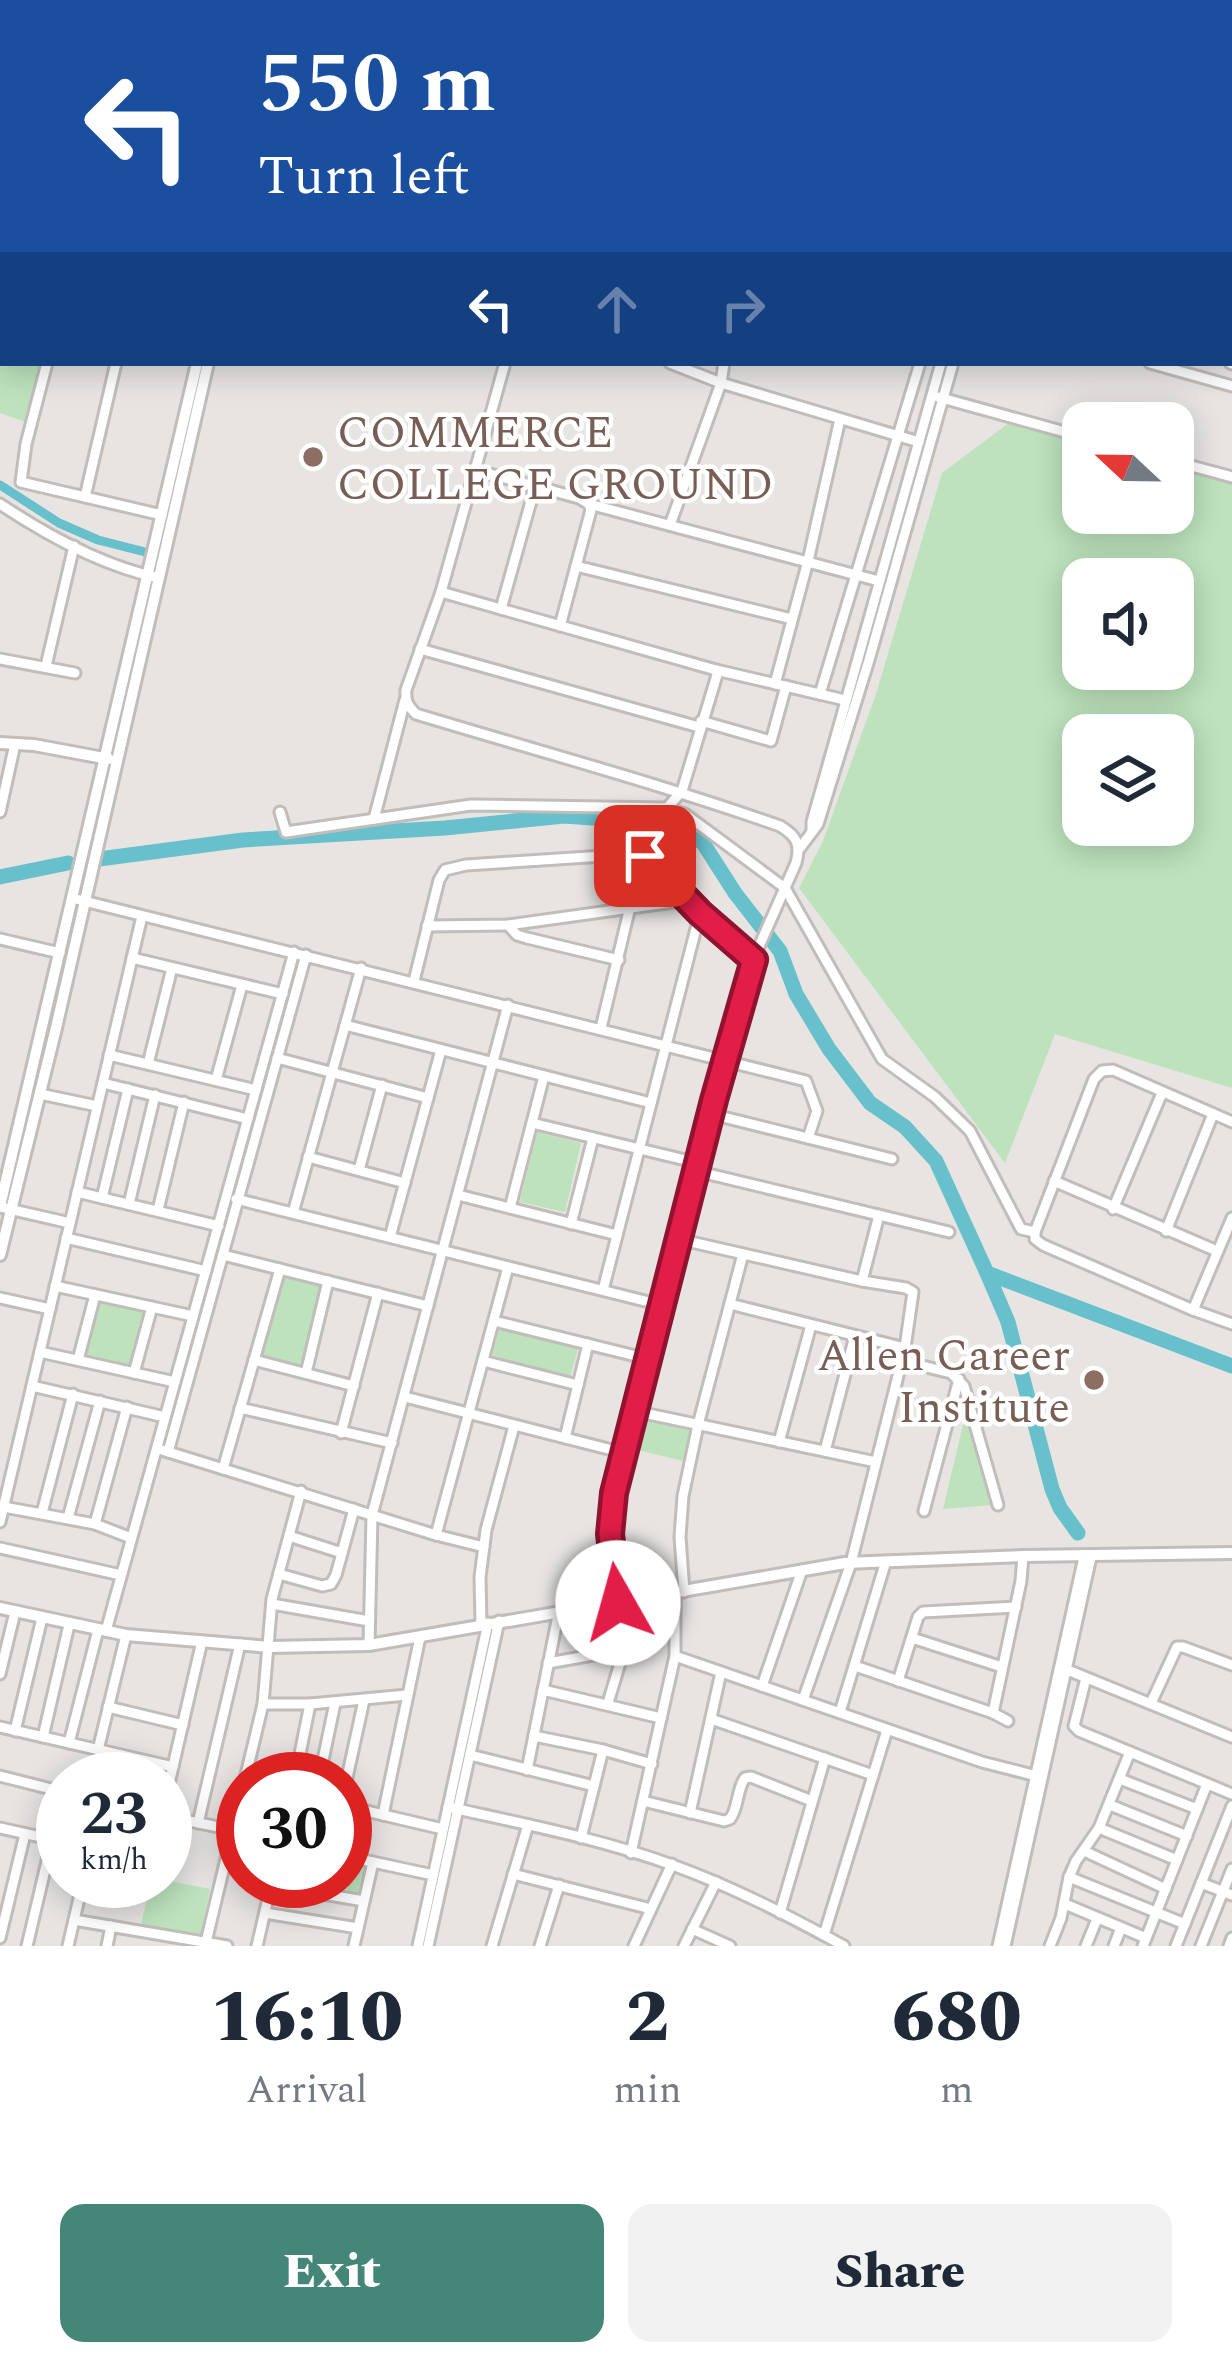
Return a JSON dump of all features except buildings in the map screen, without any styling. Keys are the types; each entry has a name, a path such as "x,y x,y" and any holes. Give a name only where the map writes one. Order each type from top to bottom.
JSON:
{"street":[{"path":"46,366 21,482 162,515"},
{"path":"85,497 115,366"},
{"path":"154,576 162,515 196,366"},
{"path":"4,1208 40,1094 79,900 207,366"},
{"path":"374,819 504,366"},
{"path":"678,366 924,443"},
{"path":"670,525 724,366"},
{"path":"820,694 919,366"},
{"path":"618,1603 610,1534 614,1493 697,1167 755,956 800,848 818,824 869,660 937,397 941,366"},
{"path":"937,397 952,366"},
{"path":"1161,366 1232,386"},
{"path":"937,397 1062,431"},
{"path":"420,649 771,741 792,619 840,419"},
{"path":"812,831 879,581 924,443"},
{"path":"1194,467 1232,478"},
{"path":"475,470 879,581"},
{"path":"501,609 535,487"},
{"path":"0,504 74,547 154,576"},
{"path":"560,626 589,504"},
{"path":"46,666 74,547"},
{"path":"576,566 792,619"},
{"path":"441,592 716,670 845,700"},
{"path":"0,659 75,673"},
{"path":"694,820 686,793 716,670"},
{"path":"405,700 416,714 686,793 780,826 793,833 800,848"},
{"path":"0,742 112,760"},
{"path":"0,812 15,744"},
{"path":"633,807 639,782"},
{"path":"667,808 686,793"},
{"path":"280,812 286,832 471,805 679,811 785,888 882,1059 935,1096 970,1131 1022,1229 1035,1232"},
{"path":"414,981 439,880 446,870 466,865 645,856 700,913 755,956"},
{"path":"79,900 806,1081 818,1111 808,1138"},
{"path":"0,1253 3,1181 60,953 79,900"},
{"path":"427,926 508,925 688,900"},
{"path":"601,1028 630,907"},
{"path":"603,1290 700,913"},
{"path":"0,1522 142,916"},
{"path":"508,925 527,938 619,959"},
{"path":"0,939 60,953"},
{"path":"69,1743 223,1255 248,1119 283,994 300,954"},
{"path":"162,1450 165,1417 218,1226 232,1198 277,1058 300,954"},
{"path":"132,958 283,994"},
{"path":"148,1064 172,968"},
{"path":"292,1213 361,968"},
{"path":"216,1080 242,985"},
{"path":"369,1645 372,1515 508,1005"},
{"path":"345,1025 651,1103"},
{"path":"390,1237 441,1050"},
{"path":"109,1055 256,1090"},
{"path":"277,1058 428,1098"},
{"path":"1232,1122 1113,1070 1102,1071 1094,1079 1035,1232 1042,1245 1232,1324"},
{"path":"510,1208 544,1076"},
{"path":"103,1083 248,1119"},
{"path":"358,1170 382,1085"},
{"path":"101,1198 128,1089"},
{"path":"1113,1209 1162,1093"},
{"path":"40,1094 97,1106"},
{"path":"129,1204 155,1095"},
{"path":"158,1210 184,1102"},
{"path":"711,1114 892,1159"},
{"path":"1166,1232 1213,1114"},
{"path":"532,1123 950,1232"},
{"path":"571,1223 593,1138"},
{"path":"308,1157 405,1183"},
{"path":"1054,1181 1217,1251"},
{"path":"77,1192 218,1226"},
{"path":"458,1195 617,1235"},
{"path":"232,1198 662,1305"},
{"path":"4,1208 70,1223"},
{"path":"862,1281 880,1215"},
{"path":"1193,1310 1232,1218"},
{"path":"66,1238 206,1271"},
{"path":"679,1239 913,1292 905,1348 851,1563 803,1700"},
{"path":"631,1852 675,1656 683,1496 743,1254"},
{"path":"223,1255 428,1306"},
{"path":"436,1535 508,1267"},
{"path":"223,1469 280,1269"},
{"path":"306,1373 328,1281"},
{"path":"55,1286 193,1316"},
{"path":"341,1433 378,1293"},
{"path":"78,1360 95,1294"},
{"path":"0,1298 50,1309"},
{"path":"730,1304 905,1348"},
{"path":"134,1373 152,1307"},
{"path":"494,1321 648,1359"},
{"path":"779,1442 811,1324"},
{"path":"825,1451 855,1336"},
{"path":"565,1438 588,1344"},
{"path":"40,1352 175,1382"},
{"path":"254,1360 354,1386"},
{"path":"483,1360 578,1385"},
{"path":"902,1360 959,1378 968,1393 998,1505"},
{"path":"925,1511 959,1378"},
{"path":"32,1386 165,1417"},
{"path":"42,1513 74,1394"},
{"path":"405,1397 624,1453"},
{"path":"68,1518 100,1401"},
{"path":"95,1524 127,1407"},
{"path":"240,1408 392,1443"},
{"path":"634,1411 876,1462"},
{"path":"418,1946 443,1829 470,1755 489,1623 480,1577 484,1546 514,1426"},
{"path":"162,1450 484,1546"},
{"path":"251,1752 262,1704 272,1604 301,1491"},
{"path":"4,1507 95,1524 131,1538"},
{"path":"279,1574 328,1586 334,1580 354,1509"},
{"path":"290,1536 342,1553"},
{"path":"0,1548 121,1575"},
{"path":"0,1608 126,1635 270,1647 369,1645 851,1563 1232,1553"},
{"path":"993,1713 1022,1556"},
{"path":"1001,1946 1088,1557"},
{"path":"839,1712 886,1562"},
{"path":"762,1686 802,1570"},
{"path":"272,1604 369,1621"},
{"path":"898,1681 922,1612 1016,1606"},
{"path":"0,1674 15,1612"},
{"path":"527,1770 559,1612"},
{"path":"15,1731 42,1618"},
{"path":"428,1946 489,1623"},
{"path":"43,1737 70,1624"},
{"path":"98,1750 126,1635"},
{"path":"383,1816 420,1637"},
{"path":"912,1638 1002,1667"},
{"path":"176,1752 202,1641"},
{"path":"198,1823 240,1644"},
{"path":"1151,1702 1177,1647 1232,1665"},
{"path":"548,1663 619,1654 608,1703"},
{"path":"675,1656 1039,1777"},
{"path":"854,1666 1008,1721"},
{"path":"1063,1669 1232,1737"},
{"path":"689,1813 721,1672"},
{"path":"1086,1678 1074,1726 1079,1731 1232,1794"},
{"path":"543,1690 662,1718"},
{"path":"262,1704 407,1695"},
{"path":"353,1752 364,1700"},
{"path":"324,1752 334,1702"},
{"path":"300,1752 310,1704"},
{"path":"108,1707 183,1724"},
{"path":"711,1719 873,1775"},
{"path":"0,1727 107,1752"},
{"path":"824,1935 887,1730"},
{"path":"534,1736 652,1764"},
{"path":"581,1838 603,1750"},
{"path":"1050,1946 1069,1876 1100,1828 1130,1752"},
{"path":"470,1755 594,1786"},
{"path":"780,1912 825,1759"},
{"path":"0,1776 36,1785"},
{"path":"643,1801 724,1821 734,1814 739,1786 751,1777 812,1801"},
{"path":"1120,1779 1197,1809"},
{"path":"1064,1904 1145,1942 1207,1784"},
{"path":"1110,1805 1186,1836"},
{"path":"1176,1946 1232,1805"},
{"path":"453,1808 672,1864 844,1946"},
{"path":"372,1813 443,1829"},
{"path":"192,1822 216,1827"},
{"path":"492,1946 528,1825"},
{"path":"0,1828 36,1836"},
{"path":"1100,1828 1177,1860"},
{"path":"0,1938 25,1834"},
{"path":"1084,1851 1166,1888"},
{"path":"372,1866 373,1862 434,1875"},
{"path":"634,1946 672,1864"},
{"path":"1201,1946 1228,1893 1232,1869"},
{"path":"513,1874 651,1909"},
{"path":"1069,1876 1185,1924"},
{"path":"684,1946 716,1882"},
{"path":"1201,1883 1228,1893"},
{"path":"540,1946 559,1886"},
{"path":"206,1942 216,1901"},
{"path":"27,1946 38,1908"},
{"path":"68,1946 77,1908"},
{"path":"257,1946 266,1908"},
{"path":"354,1946 362,1908"},
{"path":"265,1913 358,1928"},
{"path":"1086,1946 1096,1918"},
{"path":"74,1920 170,1941 226,1946"},
{"path":"107,1946 111,1926"},
{"path":"1114,1946 1121,1928"},
{"path":"692,1929 730,1946"},
{"path":"136,1946 140,1931"},
{"path":"1228,1946 1232,1938"}],"green space":[{"path":"0,366 39,366 26,422 0,413"},
{"path":"1009,423 1062,435 1062,534 1194,534 1194,466 1232,475 1232,1088 1055,1034 1005,1163 799,888 823,841 876,694 942,473"},
{"path":"537,1132 581,1143 565,1212 520,1202"},
{"path":"285,1275 322,1285 302,1366 261,1355"},
{"path":"98,1298 147,1310 133,1368 84,1357"},
{"path":"500,1327 578,1349 570,1377 492,1355"},
{"path":"967,1408 992,1505 943,1509"},
{"path":"641,1418 690,1429 683,1461 633,1449"},
{"path":"192,1885 210,1889 200,1938 141,1925 145,1908 192,1908"}],"waterway":[{"path":"0,485 59,523 98,540 153,554"},
{"path":"99,859 243,840 564,816 676,824 703,843 780,951 796,994 870,1103 905,1127 936,1161 987,1273 1232,1366"},
{"path":"0,877 68,863"},
{"path":"987,1273 1008,1322 1052,1489 1078,1533"}],"place":[{"name":"COMMERCE COLLEGE GROUND","path":"313,457"},
{"name":"Allen Career Institute","path":"1094,1380"}],"route":[{"path":"618,1603 610,1534 614,1493 754,960 645,856"}]}
